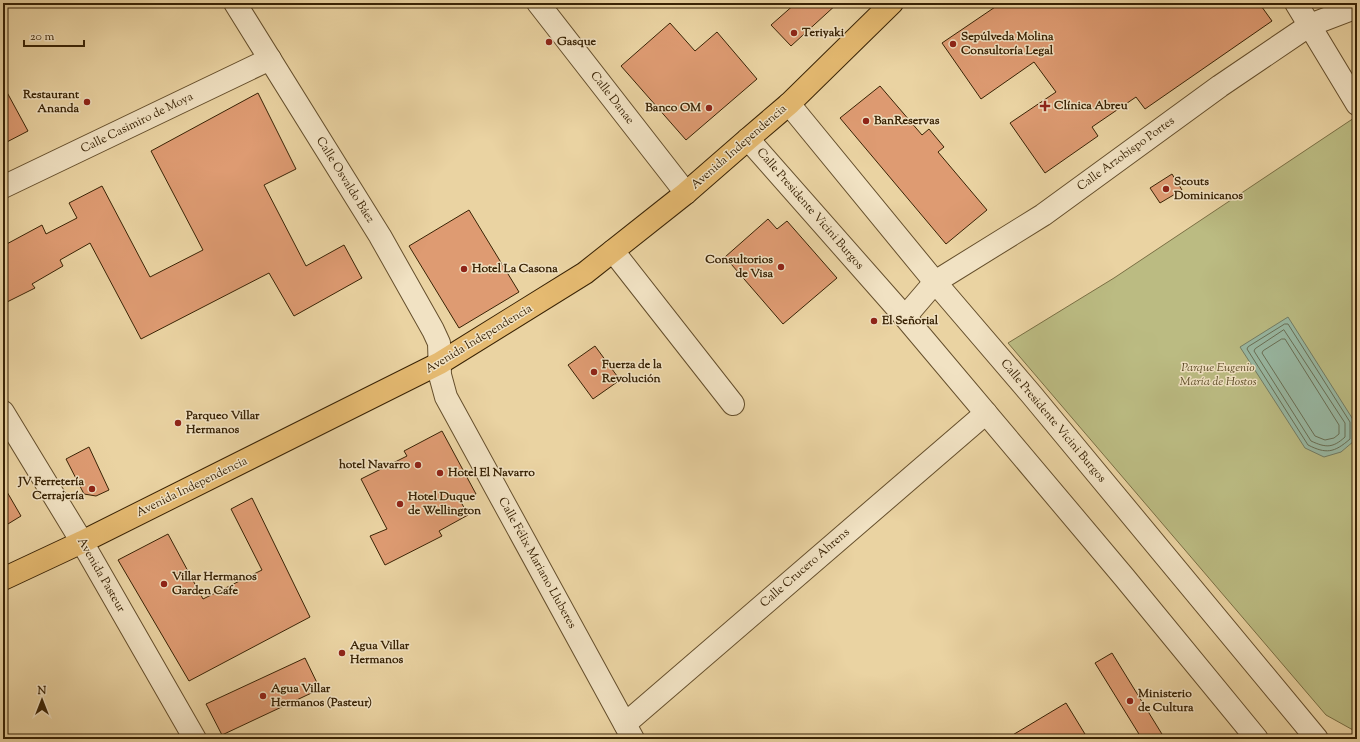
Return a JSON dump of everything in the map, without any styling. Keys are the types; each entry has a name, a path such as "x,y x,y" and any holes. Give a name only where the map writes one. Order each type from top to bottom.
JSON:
{"main road":[{"name":"Avenida Independencia","path":"3,579 82,542 440,364 585,273 686,193 789,104 892,3"}],"street":[{"name":"Calle Osvaldo Báez","path":"235,3 380,236 433,330 439,343 440,364"},
{"name":"Calle Danae","path":"538,3 686,193"},
{"path":"1296,3 1357,104"},
{"name":"Calle Arzobispo Portes","path":"905,317 935,282 1042,215 1220,86 1310,25 1357,7"},
{"name":"Calle Casimiro de Moya","path":"3,187 270,59"},
{"name":"Calle Presidente Vicini Burgos","path":"789,104 935,282 1031,394 1317,739"},
{"name":"Calle Presidente Vicini Burgos","path":"748,139 905,317 1257,739"},
{"path":"613,251 733,404"},
{"name":"Calle Félix Mariano Lluberes","path":"440,364 440,375 446,397 629,731"},
{"name":"Avenida Pasteur","path":"3,412 82,542 195,739"},
{"name":"Calle Crucero Ahrens","path":"629,731 986,413"}],"green space":[{"name":"Parque Eugenio María de Hostos","path":"1357,116 1357,731 1326,715 1008,343 1114,278"}],"water":[{"path":"1288,317 1354,421 1354,441 1341,452 1324,457 1305,448 1240,347"}],"building":[{"path":"796,3 838,3 791,46 771,25"},
{"path":"1001,3 1259,3 1272,21 1145,109 1136,97 1092,127 1098,136 1045,173 1010,123 1056,92 1034,62 981,99 942,43"},
{"path":"670,23 695,51 717,32 757,79 686,140 621,66"},
{"path":"3,85 28,131 3,144"},
{"path":"880,86 922,135 929,129 944,147 938,152 987,210 946,244 840,118"},
{"path":"258,93 296,169 264,185 306,266 344,245 362,278 294,316 269,273 141,339 90,243 60,260 63,266 32,284 35,288 3,304 3,246 42,225 46,234 77,218 69,203 102,186 150,277 203,250 151,151"},
{"name":"Scouts Dominicanos","path":"1172,174 1182,190 1160,203 1150,188"},
{"name":"Hotel La Casona","path":"469,210 519,292 459,328 409,246"},
{"name":"Consultorios de Visa","path":"768,219 777,229 787,221 837,278 783,324 725,257"},
{"name":"Fuerza de la Revolución","path":"595,346 620,380 593,399 568,365"},
{"path":"442,431 476,494 461,502 468,515 439,531 442,536 385,565 370,536 387,529 361,479 407,456 404,451"},
{"path":"89,447 109,490 96,496 84,494 66,459"},
{"path":"3,485 21,516 3,527"},
{"name":"Villar Hermanos Garden Cafe","path":"252,498 310,617 189,681 118,560 168,534 203,599 262,570 231,509"},
{"name":"Ministerio de Cultura","path":"1112,653 1165,739 1142,739 1095,663"},
{"name":"Agua Villar Hermanos (Pasteur)","path":"305,658 320,689 222,735 206,704"},
{"path":"1066,703 1088,739 1006,739"}],"place":[{"name":"Teriyaki","path":"794,33"},
{"name":"Gasque","path":"549,42"},
{"name":"Sepúlveda Molina Consultoría Legal","path":"953,44"},
{"name":"Restaurant Ananda","path":"87,102"},
{"name":"Clínica Abreu","path":"1045,106"},
{"name":"Banco OM","path":"709,108"},
{"name":"BanReservas","path":"866,121"},
{"name":"Scouts Dominicanos","path":"1166,189"},
{"name":"Consultorios de Visa","path":"781,267"},
{"name":"Hotel La Casona","path":"464,269"},
{"name":"El Señorial","path":"874,321"},
{"name":"Fuerza de la Revolución","path":"594,372"},
{"name":"Parqueo Villar Hermanos","path":"178,423"},
{"name":"hotel Navarro","path":"418,465"},
{"name":"Hotel El Navarro","path":"440,473"},
{"name":"JV Ferretería Cerrajería","path":"92,489"},
{"name":"Hotel Duque de Wellington","path":"400,504"},
{"name":"Villar Hermanos Garden Cafe","path":"164,584"},
{"name":"Agua Villar Hermanos","path":"342,653"},
{"name":"Agua Villar Hermanos (Pasteur)","path":"263,696"},
{"name":"Ministerio de Cultura","path":"1130,701"}]}
